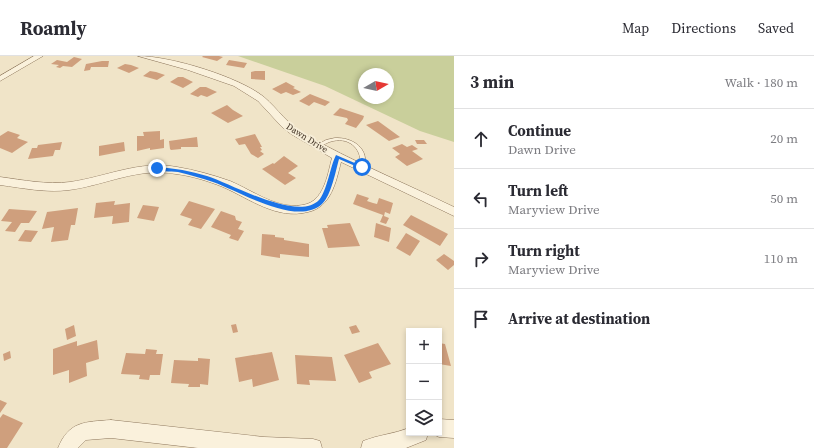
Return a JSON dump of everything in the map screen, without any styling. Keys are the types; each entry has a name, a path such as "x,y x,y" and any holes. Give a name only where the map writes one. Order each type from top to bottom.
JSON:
{"street":[{"path":"0,86 2,82 0,80 39,56"},
{"name":"Dawn Drive","path":"142,56 191,68 237,84 261,99 290,129 317,146 454,212"},
{"path":"0,181 63,187 120,172 142,169 166,169 203,177 226,184 270,204 298,210 314,207 324,197 338,156"},
{"path":"442,428 454,429"},
{"path":"67,448 74,438 84,431 111,429 184,444 312,448"},
{"path":"370,448 396,443 412,436"}],"lane":[{"path":"317,146 337,139 350,141 356,145 363,155 364,160 362,167"}],"green space":[{"path":"238,56 454,56 454,142 420,131 363,104 394,104 394,68 358,68 358,102 325,86"}],"building":[{"path":"74,57 82,59 72,67 63,66 60,68 56,67 59,65 51,64 57,60 67,62"},
{"path":"202,57 223,57 217,61"},
{"path":"229,60 247,63 244,68 226,65"},
{"path":"109,61 108,67 91,67 90,70 84,71 86,64"},
{"path":"125,64 139,68 129,73 117,68"},
{"path":"150,71 165,75 157,80 143,76"},
{"path":"265,71 265,80 251,79 251,72"},
{"path":"178,77 183,77 193,82 183,88 170,82"},
{"path":"286,82 301,92 293,95 286,92 281,94 272,89"},
{"path":"200,87 206,87 217,92 207,97 201,95 198,97 190,94"},
{"path":"310,94 330,102 325,106 314,102 309,106 299,101"},
{"path":"227,105 243,116 228,123 211,113"},
{"path":"340,108 364,116 356,128 345,124 348,120 347,118 333,115"},
{"path":"378,121 400,137 389,141 366,125"},
{"path":"8,131 20,135 17,138 28,142 12,153 0,148 0,136"},
{"path":"160,131 160,140 164,139 164,148 150,150 150,148 137,151 137,136 144,136 143,132"},
{"path":"255,134 262,147 260,147 262,150 260,151 264,154 258,158 251,154 245,144 239,145 235,139"},
{"path":"197,137 198,147 181,147 181,149 170,149 169,141"},
{"path":"415,140 424,140 427,144 417,144"},
{"path":"62,142 60,150 55,150 53,156 28,159 32,148 37,148 38,145"},
{"path":"124,142 125,151 99,156 99,146"},
{"path":"402,144 407,147 412,145 418,149 412,151 423,159 407,166 395,157 400,154 392,148"},
{"path":"284,156 298,166 288,173 296,178 285,185 262,169 273,163 274,164"},
{"path":"357,194 369,198 367,201 377,204 379,198 393,203 390,214 385,212 384,216 389,218 386,224 380,222 383,215 353,204"},
{"path":"115,201 114,205 130,203 129,222 112,224 113,216 94,218 96,203"},
{"path":"189,201 215,209 201,229 188,225 192,219 180,215"},
{"path":"143,205 159,207 154,221 137,218"},
{"path":"78,208 75,225 71,225 68,240 51,242 54,227 42,229 47,212"},
{"path":"9,209 37,211 29,223 21,223 15,232 5,231 12,222 1,221"},
{"path":"221,211 235,216 236,220 242,222 238,229 244,231 238,241 229,238 231,235 211,227"},
{"path":"411,215 448,234 440,246 403,225"},
{"path":"350,223 360,246 328,248 322,228 328,228 327,225"},
{"path":"376,223 391,228 389,242 374,237"},
{"path":"25,230 38,231 31,242 18,241"},
{"path":"406,233 420,241 410,256 396,248"},
{"path":"262,234 275,235 275,237 284,238 284,240 309,244 309,257 280,254 280,258 261,255"},
{"path":"444,254 454,261 454,265 448,270 436,260"},
{"path":"236,324 238,332 233,333 231,325"},
{"path":"74,325 76,336 67,340 65,329"},
{"path":"356,325 360,332 352,334 349,327"},
{"path":"97,340 99,359 86,363 87,376 69,383 69,370 53,375 53,349 77,341 77,346"},
{"path":"378,343 391,364 369,372 372,378 359,383 344,355"},
{"path":"442,344 445,344 451,366 442,364"},
{"path":"146,349 157,350 156,354 163,354 160,375 150,375 149,380 139,379 140,375 121,374 126,353 145,354"},
{"path":"10,351 11,358 4,361 3,354"},
{"path":"272,352 279,380 253,387 252,379 239,382 235,358"},
{"path":"295,355 332,357 336,381 309,380 310,385 297,384"},
{"path":"198,358 210,359 208,385 200,384 200,387 188,387 189,384 171,383 174,360 198,361"},
{"path":"0,400 7,403 0,413"},
{"path":"3,414 23,423 7,448 0,448 0,418"}],"route":[{"path":"157,168 176,170 203,177 226,184 261,201 280,208 298,210 314,207 324,197 338,156 362,167"}]}
